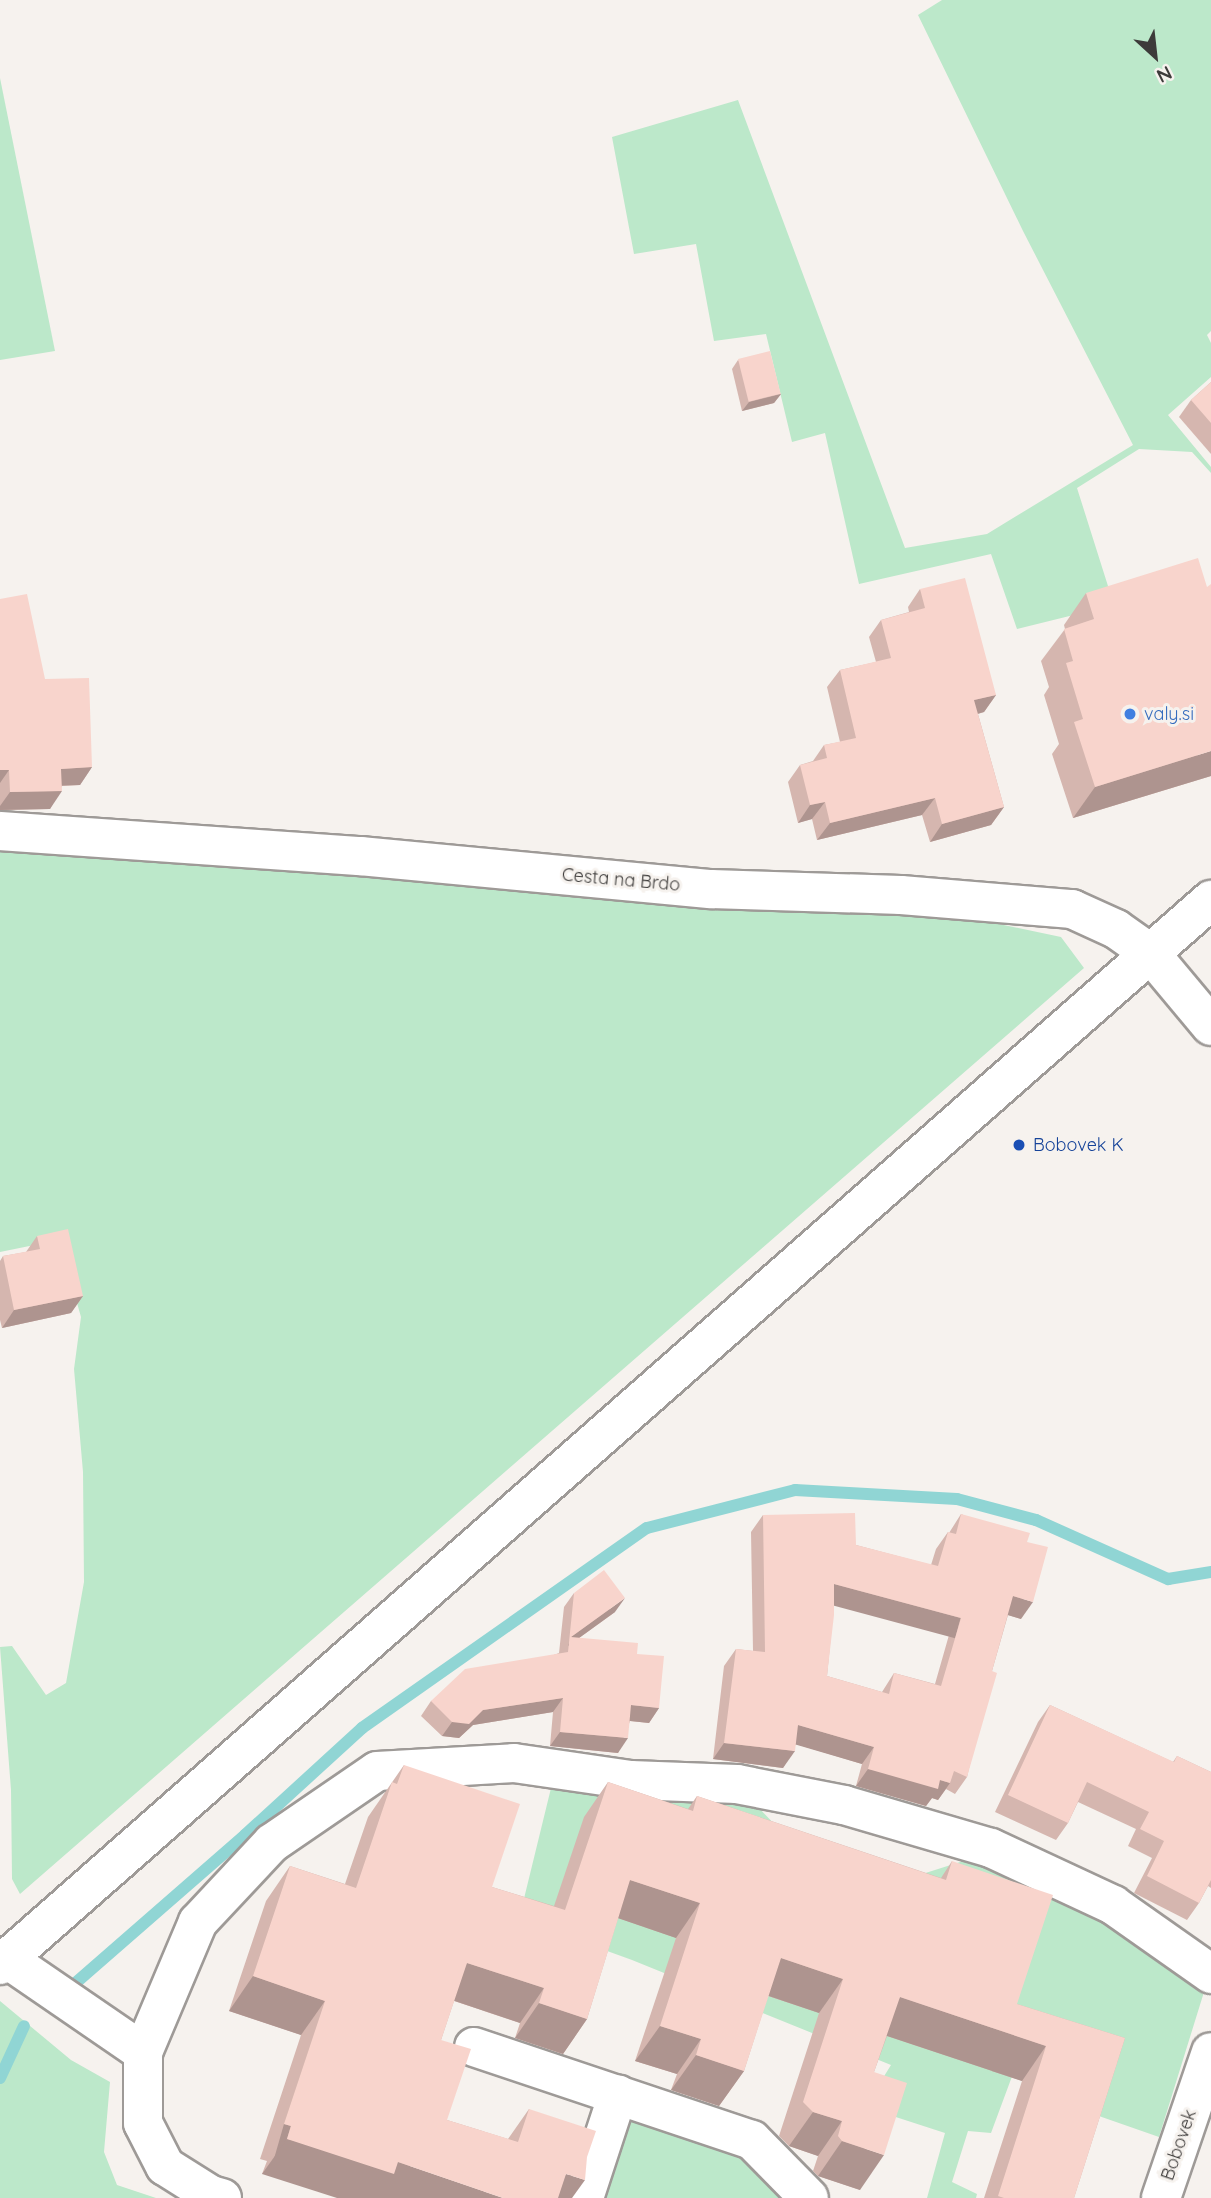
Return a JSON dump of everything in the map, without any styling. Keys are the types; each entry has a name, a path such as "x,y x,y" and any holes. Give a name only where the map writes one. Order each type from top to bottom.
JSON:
{"street":[{"name":"Cesta na Brdo","path":"0,831 360,856 711,889 901,895 1072,909 1115,929 1150,953 1211,1026"},
{"path":"143,2052 48,1987 3,1962 1211,900"},
{"path":"222,2198 211,2195 165,2166 143,2123 143,2052 198,1922 272,1843 377,1771 514,1763 631,1780 737,1784 844,1805 991,1847 1113,1905 1211,1974"},
{"path":"474,2048 752,2140 809,2198"},
{"name":"Bobovek","path":"1161,2198 1211,2052"},
{"path":"584,2198 618,2094"}],"green space":[{"path":"942,0 1211,0 1211,331 1207,335 1211,343 1211,377 1168,415 1211,467 1211,473 1192,452 1139,449 1077,488 1114,605 1017,629 991,554 859,584 825,433 792,442 766,334 714,341 696,244 634,254 612,137 738,100 905,548 987,534 1133,445 1023,231 918,15"},
{"path":"0,78 55,351 0,360"},
{"path":"0,847 975,919 1061,937 1084,968 20,1894 12,1879 11,1790 0,1647 12,1646 46,1695 66,1683 84,1582 83,1472 74,1369 81,1317 59,1240 0,1252"},
{"path":"552,1784 755,1804 804,1855 891,1884 982,1855 1152,1948 1204,1992 1159,2137 1096,2115 1117,2063 1027,2036 991,2133 968,2131 952,2182 977,2194 976,2198 927,2198 945,2133 865,2107 891,2065 632,1960 519,1919"},
{"path":"0,2001 71,2060 110,2082 104,2152 117,2185 156,2198 0,2198"},
{"path":"627,2117 733,2145 790,2198 597,2198"}],"building":[{"path":"770,351 781,394 749,402 738,359"},
{"path":"1211,382 1211,423 1191,400"},
{"name":"valy.si","path":"1198,558 1207,587 1211,584 1211,751 1095,787 1074,722 1083,719 1066,663 1073,661 1064,629 1094,619 1086,593"},
{"path":"965,578 996,695 974,700 1004,807 942,824 935,798 830,823 825,802 810,805 800,765 827,758 824,745 856,738 840,670 891,658 881,620 925,608 920,589"},
{"path":"27,594 45,679 89,678 92,767 61,769 62,791 10,792 9,770 0,770 0,599"},
{"path":"68,1229 83,1296 14,1310 3,1256 40,1249 37,1236"},
{"path":"855,1513 856,1545 938,1566 948,1532 956,1534 961,1514 1030,1533 1027,1542 1048,1547 1033,1602 1013,1596 992,1671 997,1673 967,1777 954,1771 950,1783 940,1780 938,1789 868,1769 874,1747 798,1725 795,1751 724,1743 736,1649 765,1652 763,1515","holes":["834,1584 961,1618 941,1686 894,1673 889,1694 827,1676 834,1615"]},
{"path":"604,1570 625,1598 571,1637 638,1643 637,1654 664,1656 659,1708 631,1705 628,1738 560,1732 563,1698 483,1710 469,1724 452,1722 431,1701 465,1669 568,1652 574,1593"},
{"path":"1050,1705 1174,1762 1177,1756 1211,1772 1211,1880 1199,1903 1147,1876 1164,1841 1140,1829 1149,1812 1087,1782 1068,1823 1008,1795"},
{"path":"404,1765 520,1804 492,1887 565,1910 608,1782 693,1811 697,1796 946,1880 952,1861 1053,1895 1017,2004 1125,2038 1074,2198 998,2196 1046,2046 900,1997 874,2072 907,2083 884,2155 842,2141 838,2136 842,2121 813,2112 803,2102 843,1979 781,1958 744,2071 696,2055 701,2039 660,2026 700,1903 630,1880 587,2019 539,2003 544,1988 467,1963 441,2040 471,2049 447,2120 518,2142 529,2109 596,2131 587,2157 585,2180 566,2174 558,2198 503,2198 398,2162 394,2174 287,2139 291,2126 284,2124 325,2001 253,1976 290,1866 356,1888 392,1782 397,1784"}],"waterway":[{"path":"64,1993 245,1835 362,1728 647,1528 795,1490 957,1499 1036,1520 1168,1579 1211,1572"},
{"path":"0,2078 24,2026"}],"place":[{"name":"valy.si","path":"1130,714"},
{"name":"Bobovek K","path":"1019,1145"}]}
